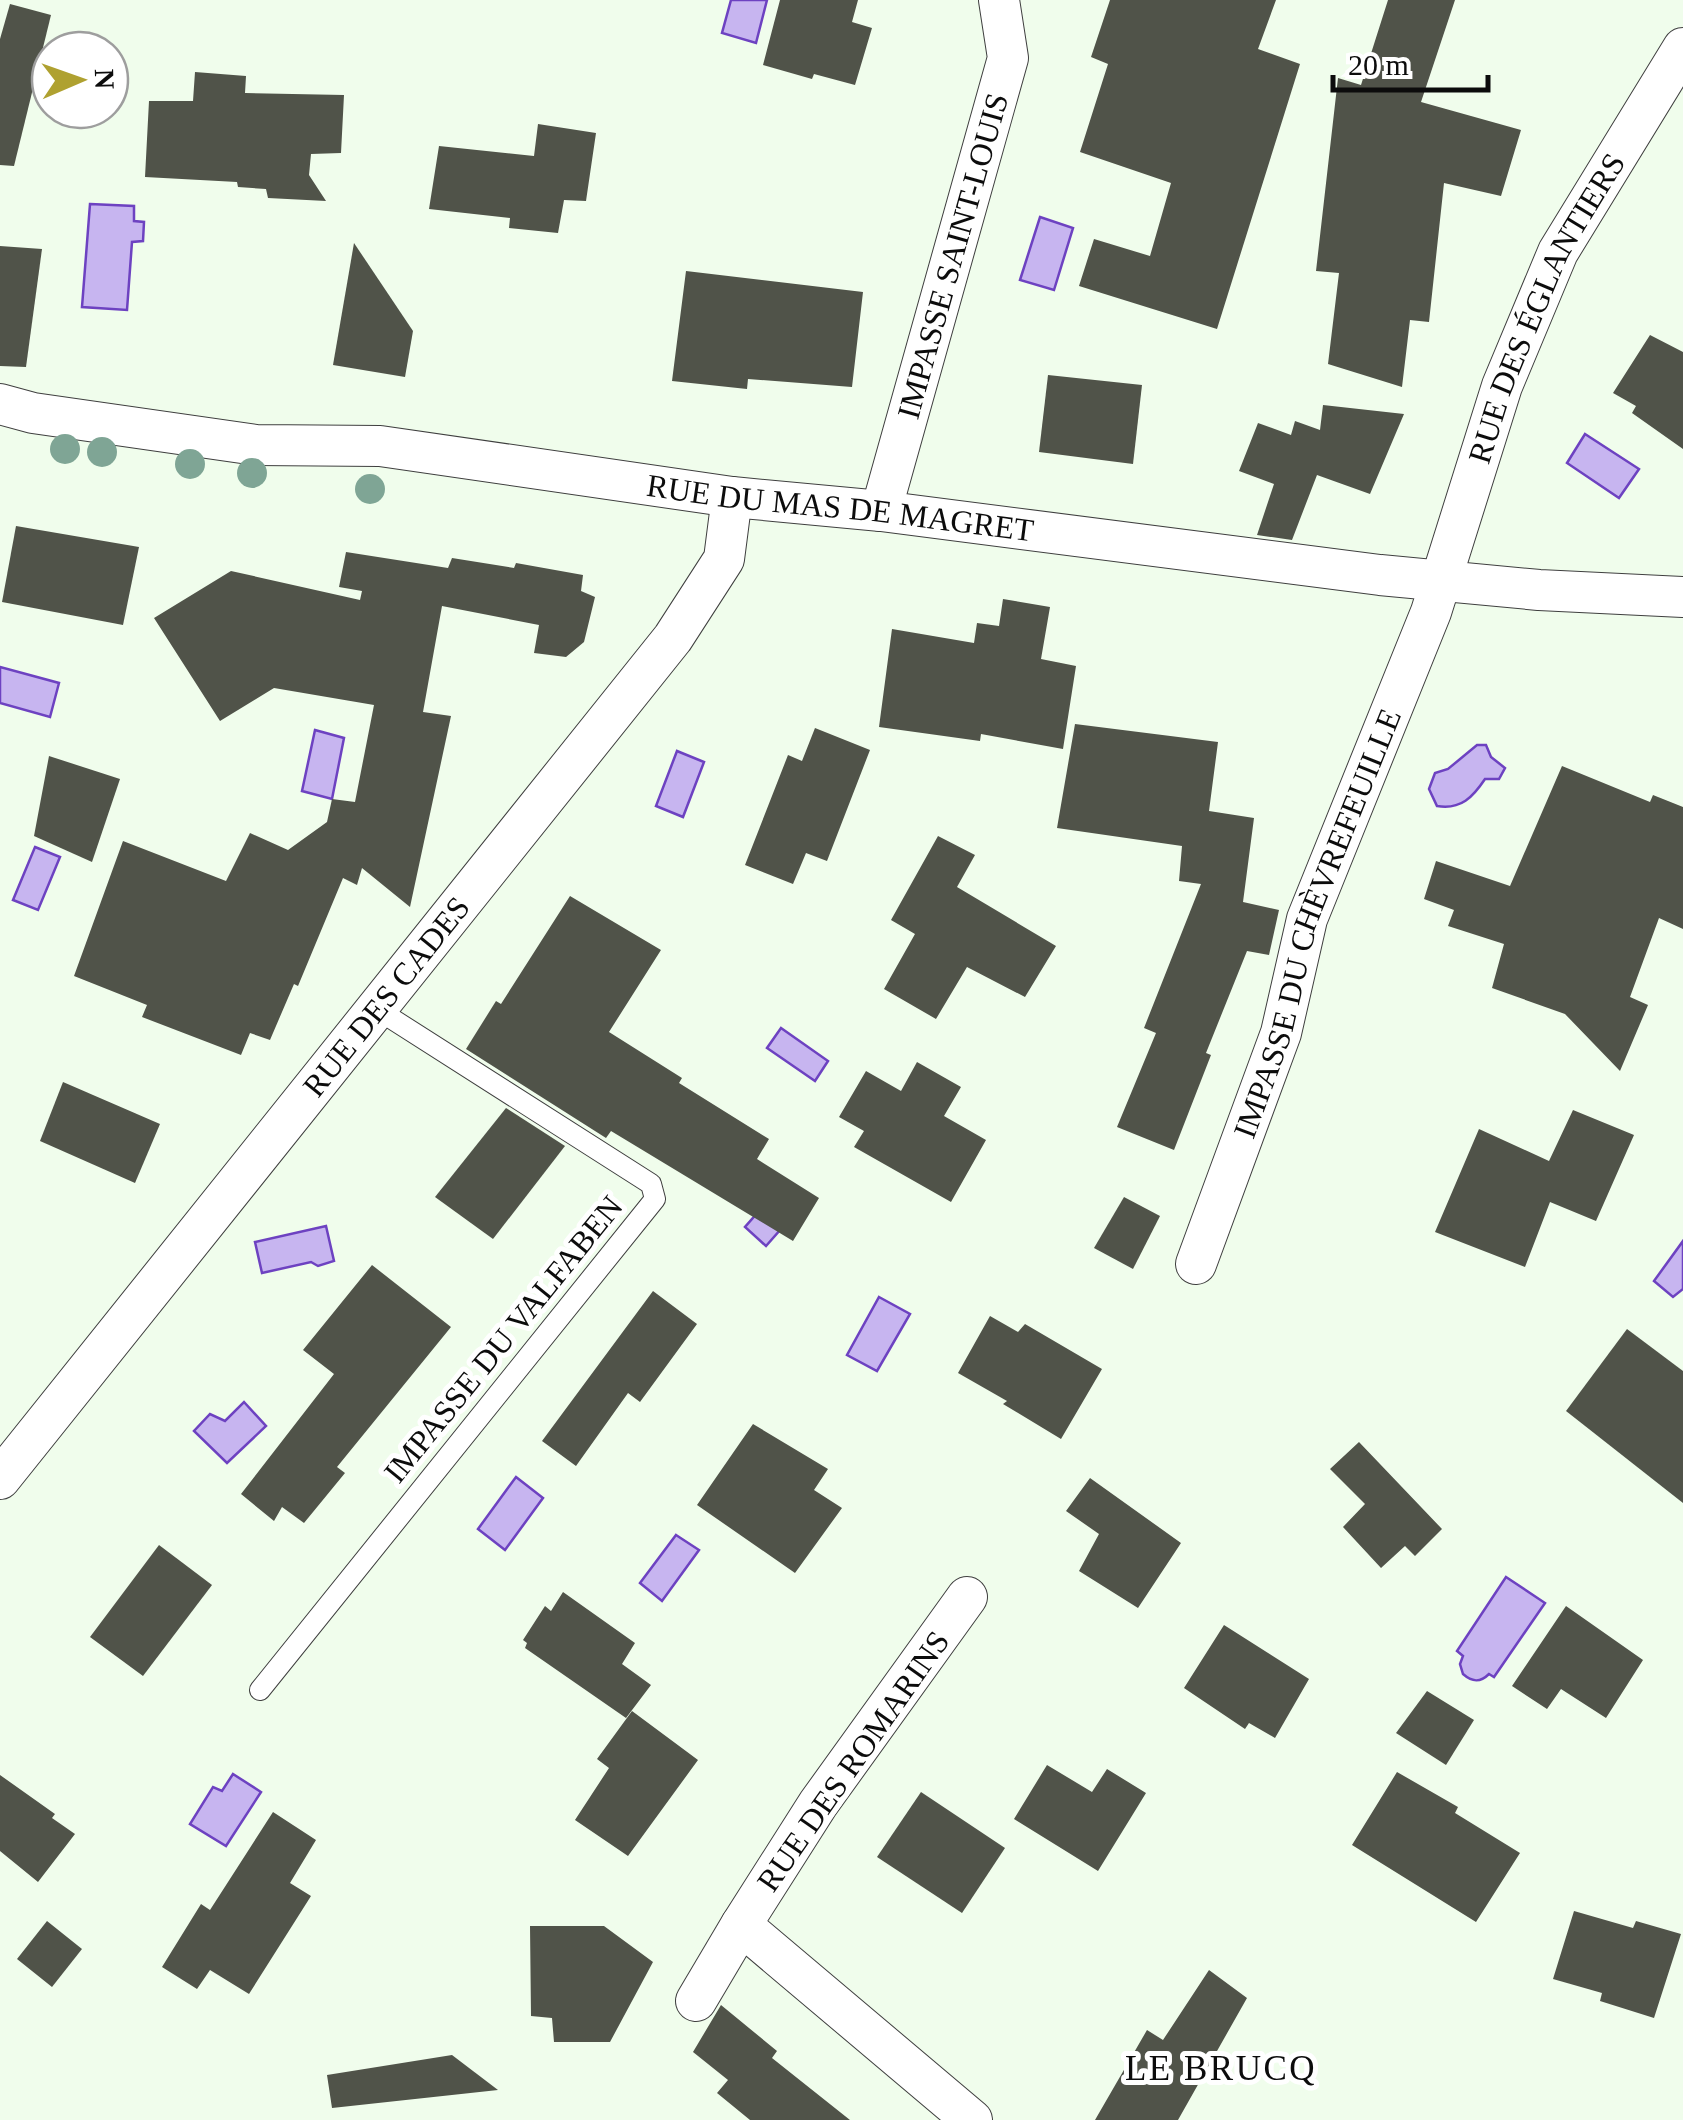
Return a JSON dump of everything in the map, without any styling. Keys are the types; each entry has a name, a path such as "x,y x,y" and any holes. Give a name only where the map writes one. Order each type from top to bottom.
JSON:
{"street":[{"name":"IMPASSE SAINT-LOUIS","path":"880,510 1008,58 999,0"},
{"name":"RUE DES ÉGLANTIERS","path":"1440,582 1502,386 1558,252 1683,48"},
{"name":"RUE DU MAS DE MAGRET","path":"0,404 256,445 380,446 732,496 880,510 1440,582 1683,597"},
{"name":"RUE DES CADES","path":"0,1479 673,638 724,559 732,496"},
{"name":"IMPASSE DU CHÈVREFEUILLE","path":"1196,1264 1281,1034 1307,918 1432,612 1440,582"},
{"name":"RUE DES ROMARINS","path":"696,2000 818,1804 967,1598"},
{"name":"RUE DES ROMARINS","path":"741,1925 972,2120"}],"lane":[{"name":"IMPASSE DU VALFABEN","path":"260,1690 654,1198 650,1184 375,1008"}],"shaded area":[{"path":"731,0 767,0 756,43 722,33"},
{"path":"90,204 134,206 134,221 144,222 143,241 132,242 127,310 82,307"},
{"path":"1040,217 1073,228 1054,290 1020,280"},
{"path":"1585,434 1639,469 1619,498 1567,463"},
{"path":"0,667 59,683 50,717 0,703"},
{"path":"315,730 344,738 332,799 302,791"},
{"path":"1477,745 1486,745 1491,757 1505,768 1499,779 1485,779 1460,804 1437,806 1429,789 1435,773 1448,769"},
{"path":"677,751 704,762 683,817 656,806"},
{"path":"35,847 60,857 38,910 13,900"},
{"path":"781,1028 828,1061 815,1081 767,1048"},
{"path":"781,1186 802,1205 766,1246 745,1227"},
{"path":"326,1226 334,1261 262,1273 255,1242"},
{"path":"1683,1241 1683,1289 1673,1297 1654,1281"},
{"path":"879,1297 910,1314 877,1371 847,1355"},
{"path":"244,1402 266,1426 227,1463 194,1431 210,1414 225,1421"},
{"path":"516,1477 543,1498 505,1550 478,1529"},
{"path":"676,1535 699,1550 662,1601 640,1583"},
{"path":"1506,1577 1545,1603 1494,1677 1489,1674 1473,1680 1463,1674 1463,1656 1457,1651"},
{"path":"233,1774 261,1792 226,1846 190,1824 213,1787 222,1791"}],"building":[{"path":"780,0 858,0 852,22 872,28 855,85 814,74 812,79 763,65"},
{"path":"1110,0 1276,0 1258,49 1300,64 1217,329 1079,286 1094,239 1150,256 1171,183 1080,152 1108,64 1091,57"},
{"path":"1388,0 1455,0 1421,102 1521,130 1501,196 1444,183 1429,322 1410,320 1402,387 1328,364 1339,273 1316,271 1338,78 1361,85"},
{"path":"10,4 51,15 47,30 30,30 30,101 14,166 0,165 0,39"},
{"path":"195,72 246,76 245,93 344,95 341,153 311,154 309,175 326,201 268,198 266,189 238,187 237,182 145,177 149,101 193,101"},
{"path":"538,124 596,133 586,201 564,200 558,233 509,228 510,218 429,209 439,146 534,156"},
{"path":"354,243 413,331 405,377 333,365"},
{"path":"0,246 42,249 26,367 0,366"},
{"path":"686,271 863,292 852,387 748,379 747,389 672,381"},
{"path":"1650,335 1683,352 1683,449 1632,413 1636,406 1613,393"},
{"path":"1048,375 1142,385 1133,464 1039,452"},
{"path":"1323,405 1404,414 1370,494 1317,475 1292,540 1257,535 1274,484 1239,471 1258,423 1291,435 1295,421 1320,430"},
{"path":"16,526 139,547 123,625 2,602"},
{"path":"346,552 448,568 452,558 514,568 516,563 583,575 581,591 595,597 584,642 566,657 534,653 539,625 442,606 423,712 451,716 410,907 362,868 357,885 343,878 298,986 294,984 270,1040 250,1033 241,1055 142,1017 147,1005 74,976 123,841 226,881 250,833 288,850 327,822 332,799 355,802 374,705 274,688 220,721 154,618 231,571 360,600 362,591 339,587"},
{"path":"1003,599 1050,607 1041,659 1076,666 1063,749 981,734 980,741 879,727 892,629 974,643 977,623 999,626"},
{"path":"1075,724 1218,742 1209,811 1254,818 1243,902 1279,910 1269,955 1247,951 1206,1053 1211,1055 1174,1150 1117,1127 1156,1033 1144,1028 1201,884 1179,881 1182,846 1057,828"},
{"path":"815,728 870,750 827,861 806,853 793,884 745,865 788,755 802,761"},
{"path":"49,756 120,779 92,862 34,836"},
{"path":"1562,766 1650,802 1653,795 1683,807 1683,929 1659,918 1630,997 1648,1005 1620,1071 1565,1014 1492,988 1504,944 1448,926 1454,910 1424,899 1436,861 1510,886"},
{"path":"938,836 975,855 957,887 1056,946 1025,997 967,967 936,1019 884,989 915,934 891,920"},
{"path":"570,896 661,950 609,1032 682,1078 679,1083 769,1139 757,1159 819,1198 793,1241 611,1131 606,1138 466,1049 496,1001 501,1004"},
{"path":"917,1062 961,1087 944,1116 986,1140 951,1202 854,1147 864,1131 839,1117 866,1071 901,1091"},
{"path":"63,1082 160,1124 135,1183 40,1141"},
{"path":"506,1108 565,1146 493,1239 435,1197"},
{"path":"1573,1110 1634,1135 1596,1221 1550,1202 1525,1267 1435,1232 1479,1129 1549,1161"},
{"path":"1124,1197 1160,1216 1133,1269 1094,1248"},
{"path":"372,1265 451,1327 337,1467 345,1473 304,1523 282,1507 274,1521 241,1494 334,1374 303,1350"},
{"path":"653,1291 697,1324 640,1402 628,1393 576,1466 542,1441"},
{"path":"990,1316 1018,1332 1025,1324 1102,1369 1061,1439 958,1373"},
{"path":"1627,1329 1683,1371 1683,1503 1566,1411"},
{"path":"753,1424 828,1469 814,1490 842,1508 795,1573 697,1505"},
{"path":"1359,1442 1442,1529 1415,1556 1405,1546 1381,1568 1343,1527 1365,1504 1330,1469"},
{"path":"1090,1478 1181,1543 1138,1608 1079,1571 1099,1534 1066,1511"},
{"path":"159,1545 212,1585 143,1676 90,1637"},
{"path":"563,1592 635,1643 622,1664 651,1685 626,1718 525,1648 527,1643 523,1640 545,1606 551,1611"},
{"path":"1566,1606 1643,1660 1606,1718 1561,1689 1547,1709 1512,1686"},
{"path":"1224,1625 1309,1679 1275,1738 1249,1723 1245,1729 1184,1688"},
{"path":"1427,1691 1474,1720 1446,1765 1396,1733"},
{"path":"632,1711 698,1760 628,1856 575,1820 609,1768 597,1759"},
{"path":"1047,1765 1092,1792 1107,1769 1146,1793 1098,1871 1014,1819"},
{"path":"1397,1772 1458,1807 1455,1813 1520,1853 1476,1922 1352,1845"},
{"path":"0,1775 55,1814 52,1818 75,1834 38,1882 0,1851"},
{"path":"921,1792 1005,1848 962,1913 877,1857"},
{"path":"273,1812 316,1840 290,1883 311,1896 249,1994 210,1970 197,1989 162,1967 201,1904 210,1910"},
{"path":"1574,1911 1633,1928 1636,1921 1681,1934 1654,2018 1600,2001 1602,1993 1553,1979"},
{"path":"47,1921 82,1949 52,1987 17,1959"},
{"path":"530,1926 604,1926 653,1962 610,2042 554,2042 552,2018 531,2016"},
{"path":"1209,1970 1247,1998 1178,2120 1095,2120 1147,2030 1163,2040"},
{"path":"721,2005 777,2051 772,2058 850,2120 750,2120 717,2093 728,2080 693,2052"},
{"path":"452,2055 498,2090 332,2108 327,2075"}],"district":[{"name":"LE BRUCQ","path":"1221,2068"}]}
